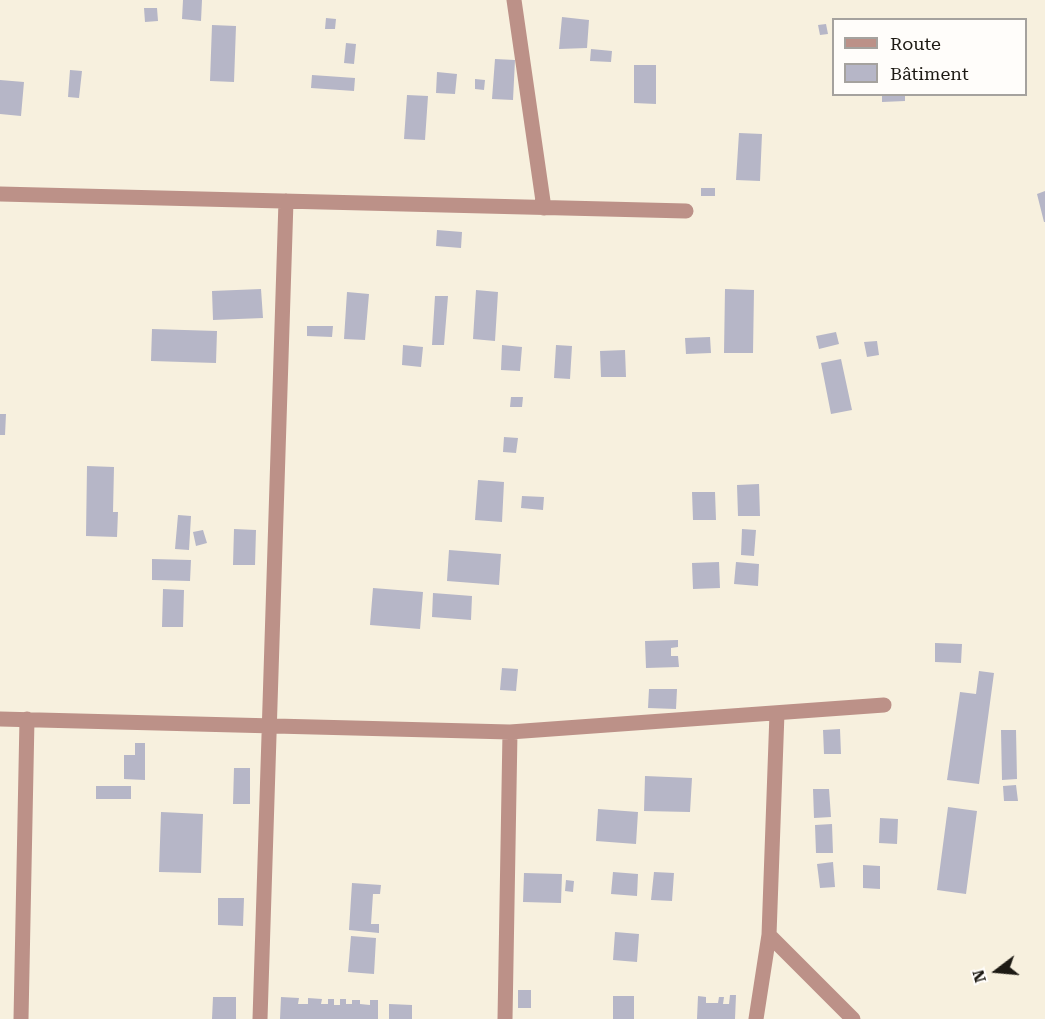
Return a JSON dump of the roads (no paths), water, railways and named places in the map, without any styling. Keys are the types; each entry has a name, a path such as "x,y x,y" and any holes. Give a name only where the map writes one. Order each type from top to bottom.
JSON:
{"street":[{"path":"514,0 544,208"},
{"path":"0,194 686,211"},
{"path":"260,1019 286,201"},
{"path":"0,718 510,732 884,705"},
{"path":"756,1019 769,935 777,713"},
{"path":"21,1019 27,719"},
{"path":"505,1019 510,732"},
{"path":"769,935 853,1019"}]}
